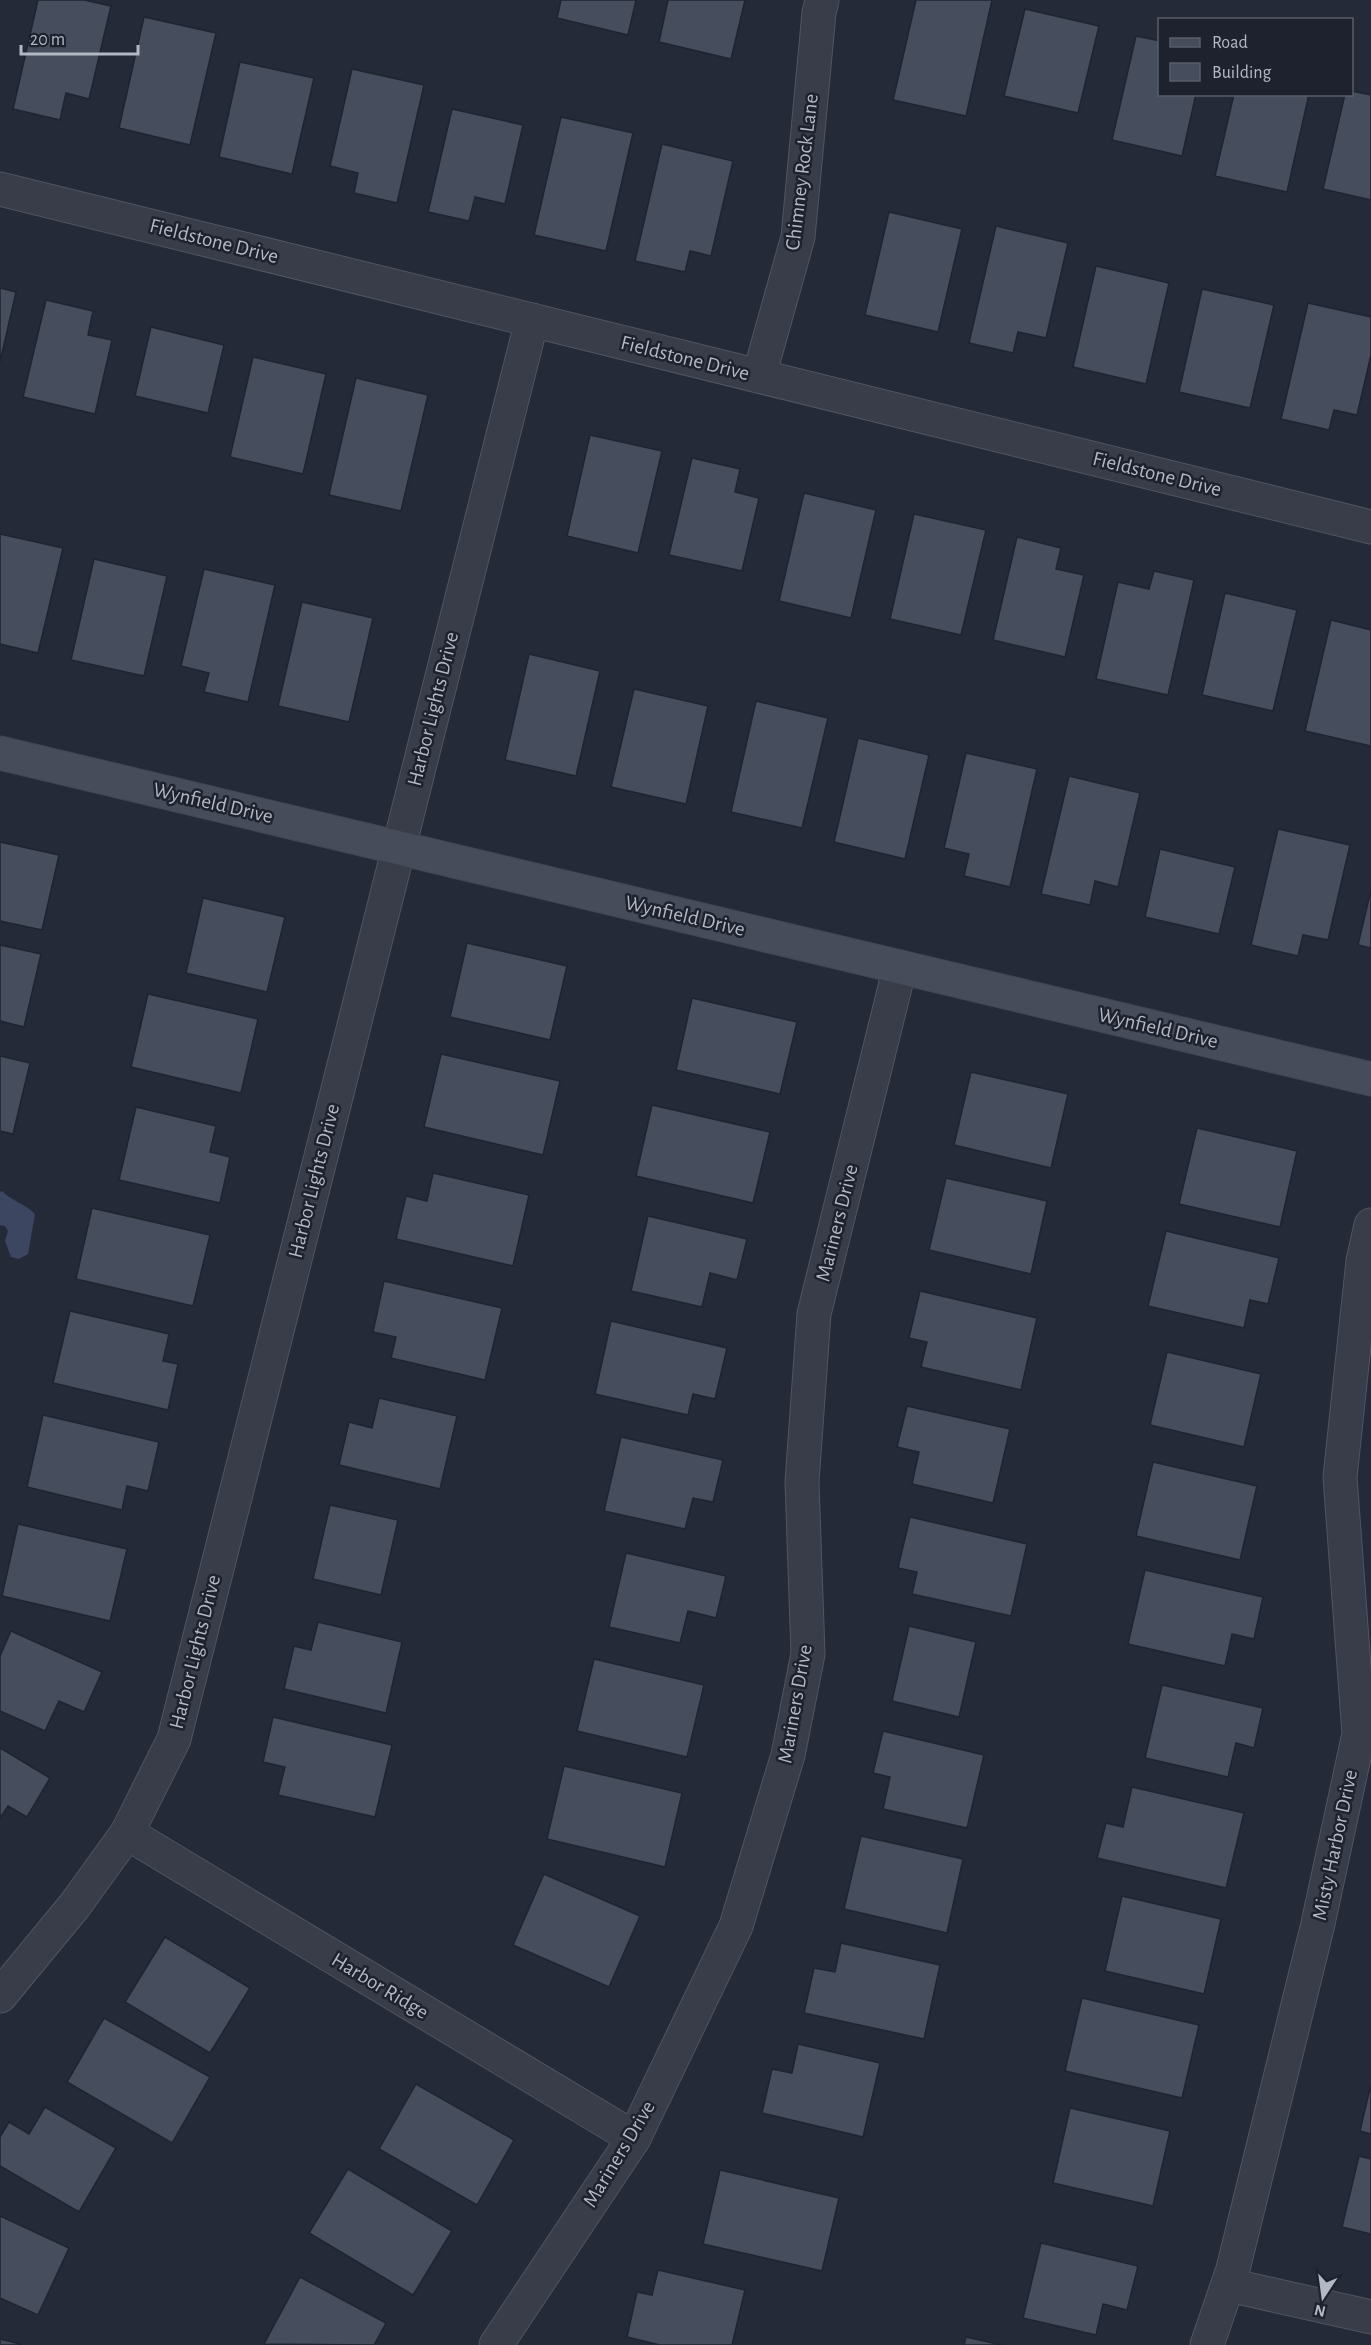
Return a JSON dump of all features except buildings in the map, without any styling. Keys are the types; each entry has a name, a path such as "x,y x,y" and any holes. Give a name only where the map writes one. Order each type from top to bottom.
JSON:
{"street":[{"name":"Chimney Rock Lane","path":"759,376 798,237 822,0"},
{"name":"Fieldstone Drive","path":"0,189 1371,527"},
{"name":"Harbor Lights Drive","path":"0,1996 75,1905 127,1833 174,1739 532,320"},
{"name":"Wynfield Drive","path":"0,753 1371,1079"},
{"name":"Mariners Drive","path":"496,2345 634,2138 736,1926 788,1755 808,1654 802,1482 814,1314 900,967"},
{"name":"Misty Harbor Drive","path":"1207,2345 1228,2285 1317,1928 1359,1734 1340,1477 1363,1261 1371,1226"},
{"name":"Harbor Ridge","path":"127,1833 634,2138"},
{"path":"1228,2285 1371,2317"}],"water":[{"path":"2,1191 35,1214 28,1254 19,1259 11,1257 5,1241 8,1231 5,1226 0,1225 0,1192"}]}
